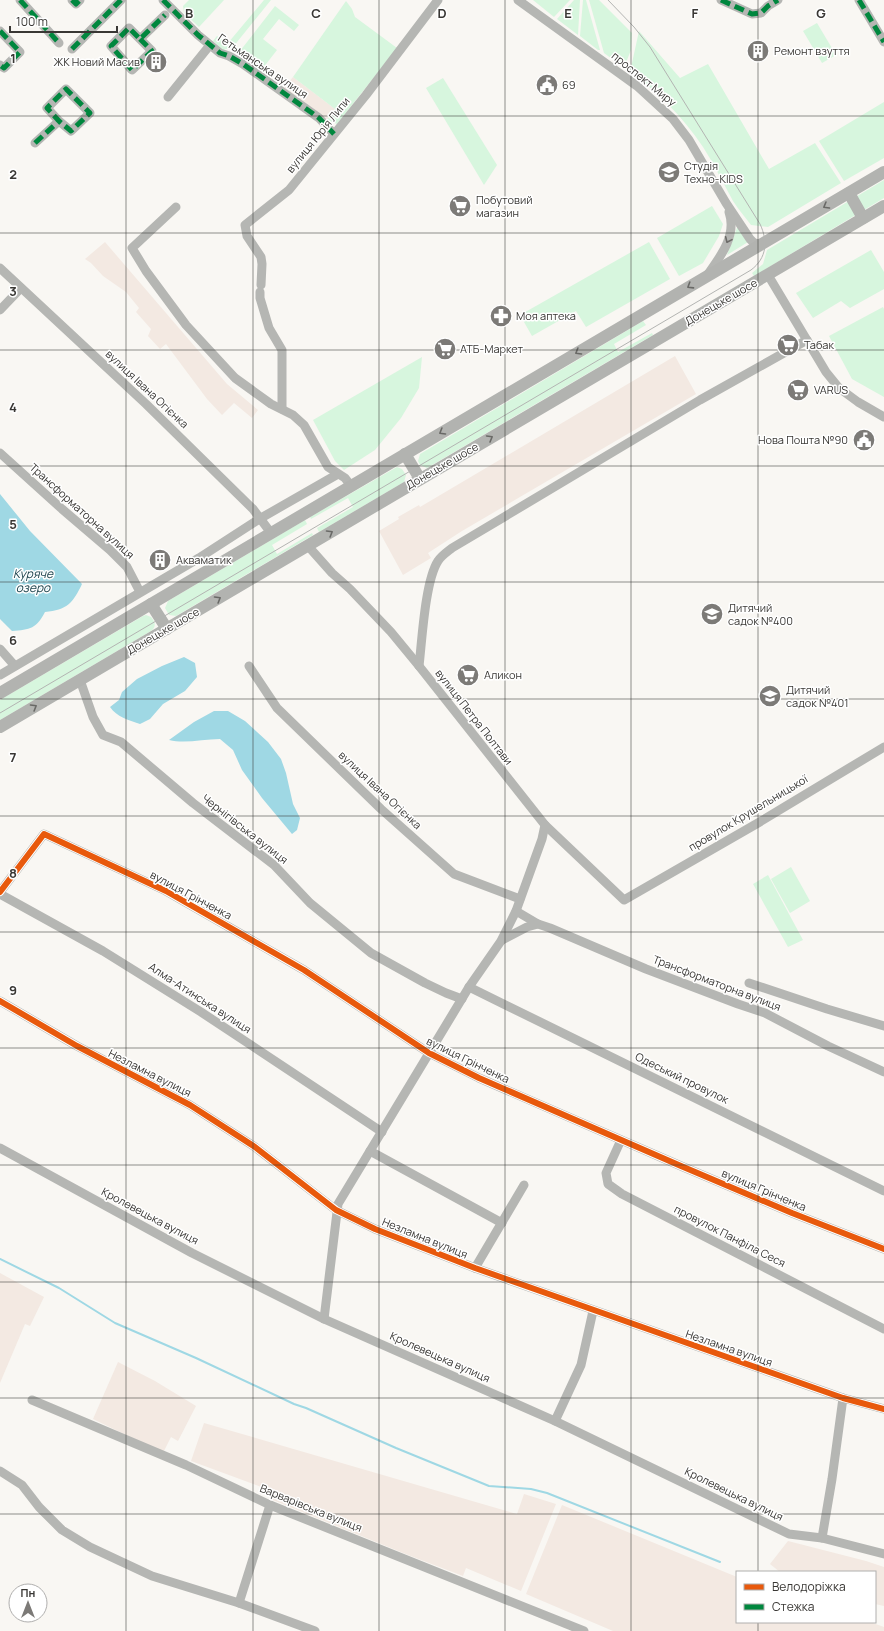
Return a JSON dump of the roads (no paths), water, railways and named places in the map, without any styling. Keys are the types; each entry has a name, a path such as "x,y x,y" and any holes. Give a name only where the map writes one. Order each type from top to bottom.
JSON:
{"highway":[{"path":"0,693 708,274 884,172"},
{"path":"849,193 863,218"},
{"name":"Донецьке шосе","path":"0,727 884,206"},
{"path":"405,454 420,479"},
{"path":"151,604 167,629"}],"street":[{"path":"20,0 59,43"},
{"path":"72,0 76,4 80,0"},
{"path":"72,49 121,0"},
{"name":"Гетьманська вулиця","path":"163,0 220,54 229,56 244,64 319,118 334,134"},
{"name":"вулиця Юрія Липи","path":"282,409 282,350 270,328 260,298 261,258 247,236 246,225 289,190 366,95 438,0"},
{"name":"проспект Миру","path":"518,0 638,86 664,110 689,140 726,203 750,239 754,243 760,244"},
{"path":"721,0 752,14 761,13 768,6 778,0"},
{"path":"859,0 884,42"},
{"path":"140,39 165,15"},
{"path":"129,28 140,39 152,51 132,70 111,46 129,28"},
{"path":"0,31 20,52 4,68 0,65"},
{"path":"168,97 210,45"},
{"path":"66,89 90,113 71,131 59,121 47,108 66,89"},
{"path":"35,143 59,121"},
{"name":"проспект Миру","path":"708,274 730,235 732,223 726,203"},
{"path":"176,207 132,248 146,271 186,325 235,378 271,404 293,415 304,425 328,467 345,478 351,486"},
{"name":"вулиця Івана Огієнка","path":"0,268 146,404 261,518 271,533"},
{"path":"768,275 826,372 839,388 858,402 884,417"},
{"path":"0,310 21,288"},
{"path":"419,666 425,612 432,576 438,561 452,548 700,400 807,340"},
{"name":"Трансформаторна вулиця","path":"0,452 62,510 110,550 127,567 140,592"},
{"path":"0,675 199,558 261,518 297,499 338,474"},
{"name":"вулиця Петра Полтави","path":"308,546 332,573 350,589 391,632 545,826 624,900"},
{"path":"0,649 15,666"},
{"path":"27,659 36,672"},
{"name":"вулиця Івана Огієнка","path":"249,666 277,708 381,809 454,874 520,899"},
{"name":"Чернігівська вулиця","path":"80,680 93,717 103,735 121,742 193,804 274,865 310,903 371,953 425,983 462,999"},
{"name":"провулок Крушельницької","path":"624,900 758,823 884,747"},
{"path":"324,1319 336,1210 338,1204 428,1053 469,987 501,941 516,911 542,839 545,826"},
{"name":"вулиця Грінченка","path":"0,893 44,834 166,891 304,970 428,1053 479,1078 621,1140 785,1210 884,1249"},
{"name":"Алма-Атинська вулиця","path":"0,893 103,951 201,1012 382,1132"},
{"name":"Трансформаторна вулиця","path":"516,911 538,924 646,969 765,1013 828,1046 884,1072"},
{"path":"501,941 527,927 538,924"},
{"path":"749,983 884,1026"},
{"name":"Одеський провулок","path":"469,987 884,1191"},
{"name":"Незламна вулиця","path":"0,1001 77,1046 190,1105 255,1147 336,1210 375,1229 475,1268 593,1311 843,1398 884,1409"},
{"name":"провулок Панфіла Сеся","path":"621,1140 606,1173 608,1184 622,1194 884,1329"},
{"name":"Кролевецька вулиця","path":"0,1148 192,1253 324,1319 555,1421 789,1534 822,1538 884,1554"},
{"path":"370,1151 502,1222"},
{"path":"475,1268 524,1185"},
{"path":"555,1421 581,1365 593,1311"},
{"path":"822,1538 843,1398"},
{"name":"Варварівська вулиця","path":"32,1400 186,1465 270,1505 584,1631"},
{"path":"0,1471 22,1485 39,1507 62,1530 90,1547 152,1576 239,1603 315,1631"},
{"path":"239,1603 270,1505"}],"water":[{"name":"Куряче озеро","path":"0,494 30,531 82,584 72,601 64,607 45,612 36,625 24,630 12,631 0,619"},
{"path":"184,657 195,663 197,677 185,691 163,704 150,719 140,724 119,716 110,707 119,700 122,692 137,679"},
{"path":"214,711 228,711 245,721 268,742 281,759 286,773 293,804 300,818 297,830 292,834 262,798 242,770 233,750 220,739 188,741 169,740 194,722"}],"waterway":[{"path":"0,1259 59,1288 115,1323 196,1358 294,1404 396,1448 489,1486 531,1489 547,1493 720,1562"}],"tram line":[{"path":"0,713 751,270 756,265 763,255 765,243 763,230 760,224 650,47 634,27 608,0"}],"place":[{"name":"Ремонт взуття","path":"758,51"},
{"name":"ЖК Новий Масив","path":"156,62"},
{"name":"69","path":"547,85"},
{"name":"Студія Техно-KIDS","path":"669,172"},
{"name":"Побутовий магазин","path":"460,206"},
{"name":"Моя аптека","path":"501,316"},
{"name":"Табак","path":"788,345"},
{"name":"АТБ-Маркет","path":"445,349"},
{"name":"VARUS","path":"798,390"},
{"name":"Нова Пошта №90","path":"864,440"},
{"name":"Акваматик","path":"160,560"},
{"name":"Дитячий садок №400","path":"712,614"},
{"name":"Аликон","path":"468,675"},
{"name":"Дитячий садок №401","path":"770,696"}]}
